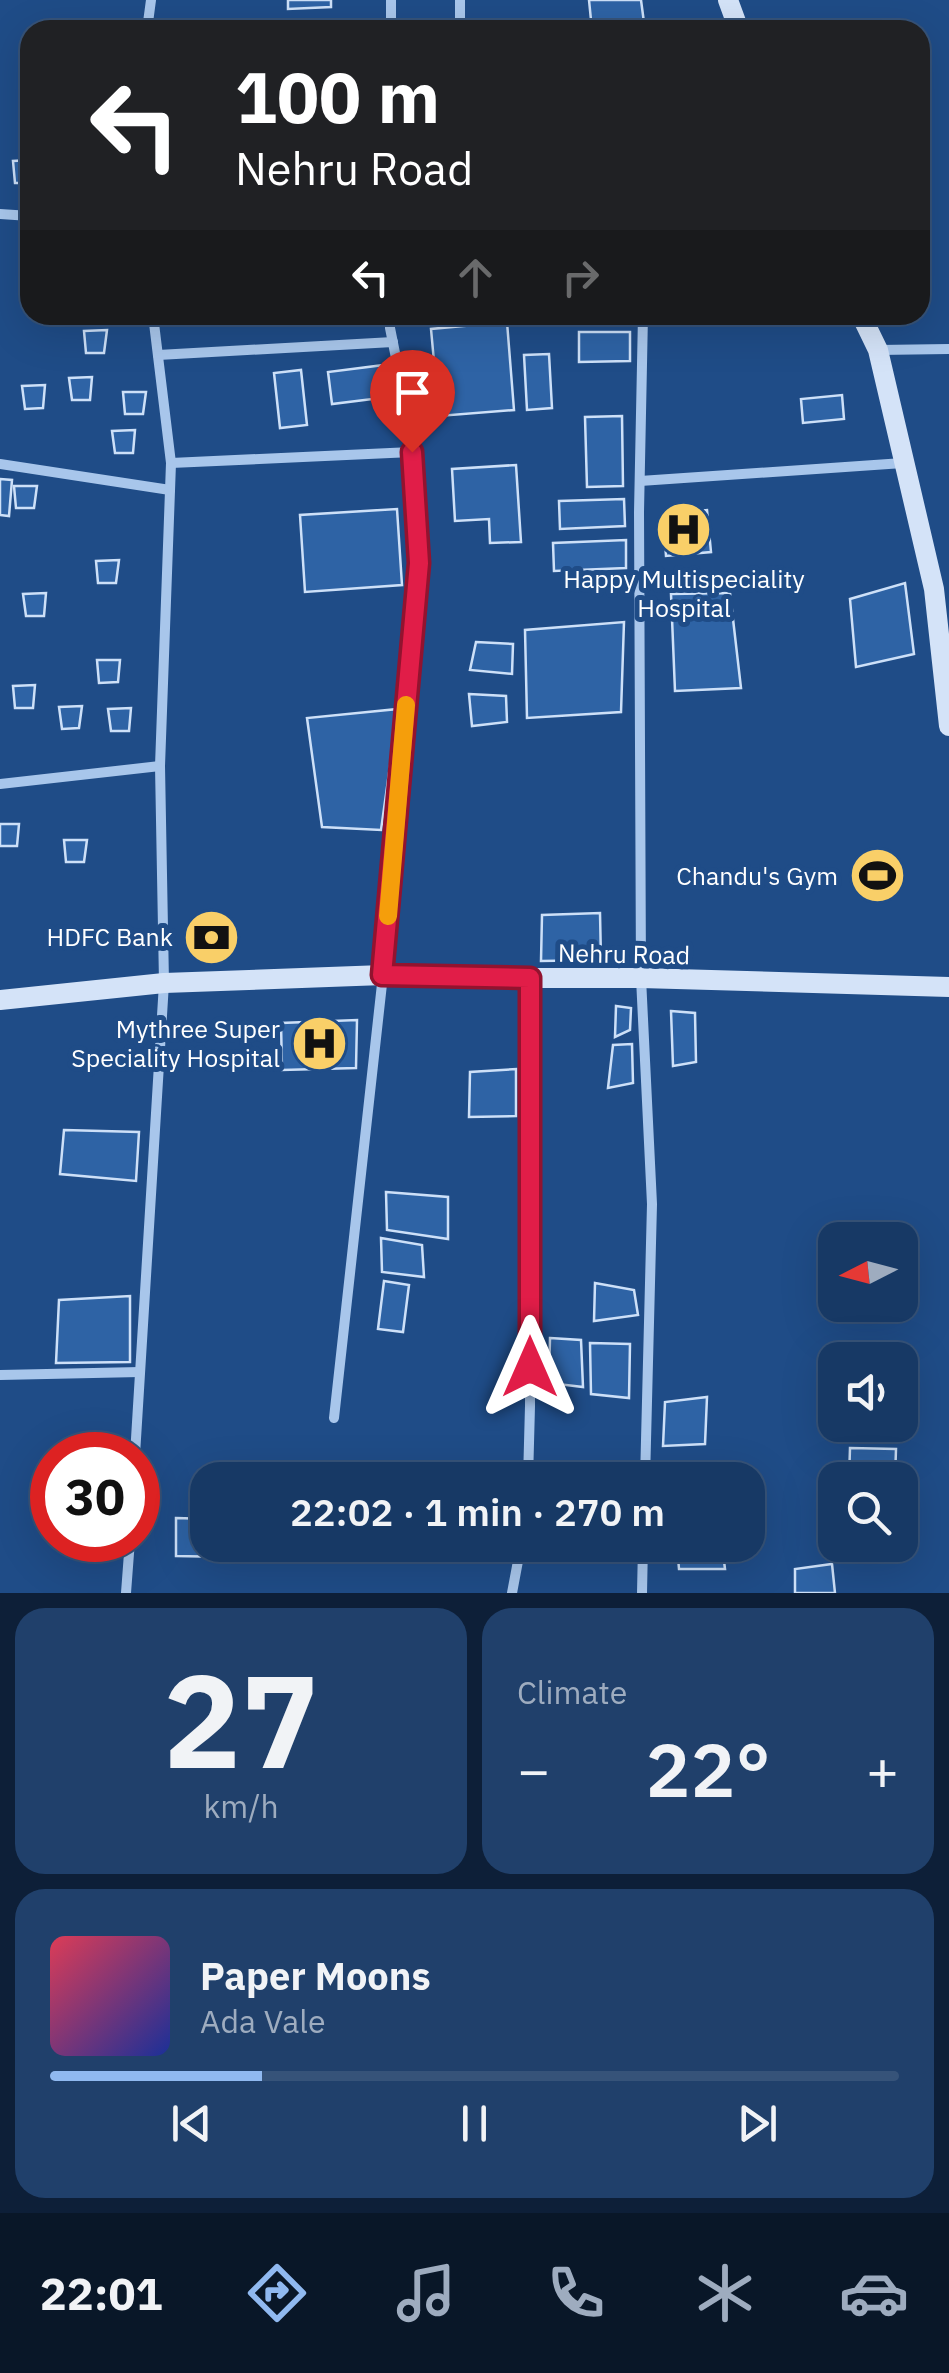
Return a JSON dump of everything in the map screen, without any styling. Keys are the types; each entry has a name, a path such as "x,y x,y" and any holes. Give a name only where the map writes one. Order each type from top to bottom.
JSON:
{"main road":[{"path":"866,325 878,350 904,463 942,588 949,726"},
{"name":"Nehru Road","path":"0,1000 164,983 382,975 949,988"}],"street":[{"path":"136,1432 164,983 160,766 171,462 154,325"},
{"path":"334,1418 382,975 419,563 410,428 391,325"},
{"path":"642,325 642,978 652,1204 645,1462"},
{"path":"158,355 393,342"},
{"path":"878,350 949,349"},
{"path":"171,462 412,452"},
{"path":"640,481 904,463"},
{"path":"0,464 170,490"},
{"path":"0,784 160,766"},
{"path":"528,1462 530,978"},
{"path":"0,1375 140,1372"},
{"path":"126,1593 128,1562"},
{"path":"512,1593 518,1562"},
{"path":"642,1593 643,1562"}],"building":[{"path":"288,0 331,0 331,7 288,9"},
{"path":"589,0 641,0 644,20 591,20"},
{"path":"13,161 20,161 20,183 15,183"},
{"path":"507,325 514,410 439,416 431,329"},
{"path":"107,330 104,353 86,353 84,331"},
{"path":"579,332 630,332 630,361 579,362"},
{"path":"549,354 552,408 527,410 524,355"},
{"path":"384,365 389,397 332,404 328,372"},
{"path":"301,370 307,425 280,428 274,373"},
{"path":"92,377 90,400 72,400 69,378"},
{"path":"45,385 43,408 25,409 22,386"},
{"path":"123,392 146,392 143,414 125,414"},
{"path":"842,395 844,419 803,423 801,399"},
{"path":"622,416 623,486 587,487 585,417"},
{"path":"135,430 133,453 115,453 112,431"},
{"path":"516,465 521,542 490,543 489,519 455,521 452,469"},
{"path":"0,479 12,480 9,516 0,515"},
{"path":"14,486 37,486 34,508 16,508"},
{"path":"624,499 625,526 560,529 559,501"},
{"path":"397,509 402,585 305,592 300,515"},
{"path":"707,510 711,552 666,556 663,514"},
{"path":"626,540 626,568 554,571 553,543"},
{"path":"119,560 116,583 98,583 96,561"},
{"path":"905,583 914,654 856,667 850,599"},
{"path":"46,593 44,616 26,616 23,594"},
{"path":"730,593 741,688 675,691 671,594"},
{"path":"624,622 621,712 527,718 525,630"},
{"path":"476,642 513,644 512,674 470,670"},
{"path":"97,660 120,660 118,682 99,683"},
{"path":"35,685 33,708 15,708 13,686"},
{"path":"469,694 506,696 507,722 472,726"},
{"path":"82,706 79,728 62,729 59,707"},
{"path":"131,708 129,731 111,731 108,709"},
{"path":"398,709 381,830 322,827 307,718"},
{"path":"0,824 19,824 17,846 0,846"},
{"path":"64,840 87,840 84,862 66,862"},
{"path":"600,913 601,960 541,961 542,915"},
{"path":"616,1006 631,1008 630,1030 615,1037"},
{"path":"671,1011 695,1013 696,1062 673,1066"},
{"path":"357,1020 356,1068 282,1070 281,1023"},
{"path":"632,1044 633,1083 608,1088 613,1045"},
{"path":"516,1069 516,1116 469,1117 470,1072"},
{"path":"64,1130 139,1132 136,1181 60,1174"},
{"path":"386,1192 448,1197 448,1239 387,1230"},
{"path":"381,1238 422,1245 424,1277 382,1272"},
{"path":"384,1281 409,1285 403,1332 378,1329"},
{"path":"595,1283 634,1290 638,1315 594,1321"},
{"path":"130,1296 130,1362 56,1363 59,1300"},
{"path":"550,1338 581,1340 583,1387 549,1383"},
{"path":"590,1343 630,1344 629,1398 591,1394"},
{"path":"707,1397 705,1444 663,1446 665,1402"},
{"path":"850,1448 896,1449 896,1462 850,1462"},
{"path":"176,1518 190,1518 190,1556 176,1556"},
{"path":"678,1562 724,1562 725,1569 679,1569"},
{"path":"832,1564 835,1593 795,1593 795,1569"}],"slow traffic":[{"path":"388,916 406,705"}],"place":[{"name":"Happy Multispeciality Hospital","path":"684,530"},
{"name":"Chandu's Gym","path":"877,876"},
{"name":"HDFC Bank","path":"212,937"},
{"name":"Mythree Super Speciality Hospital","path":"319,1043"}],"route":[{"path":"412,452 419,563 382,975 530,978 530,1367"}]}
